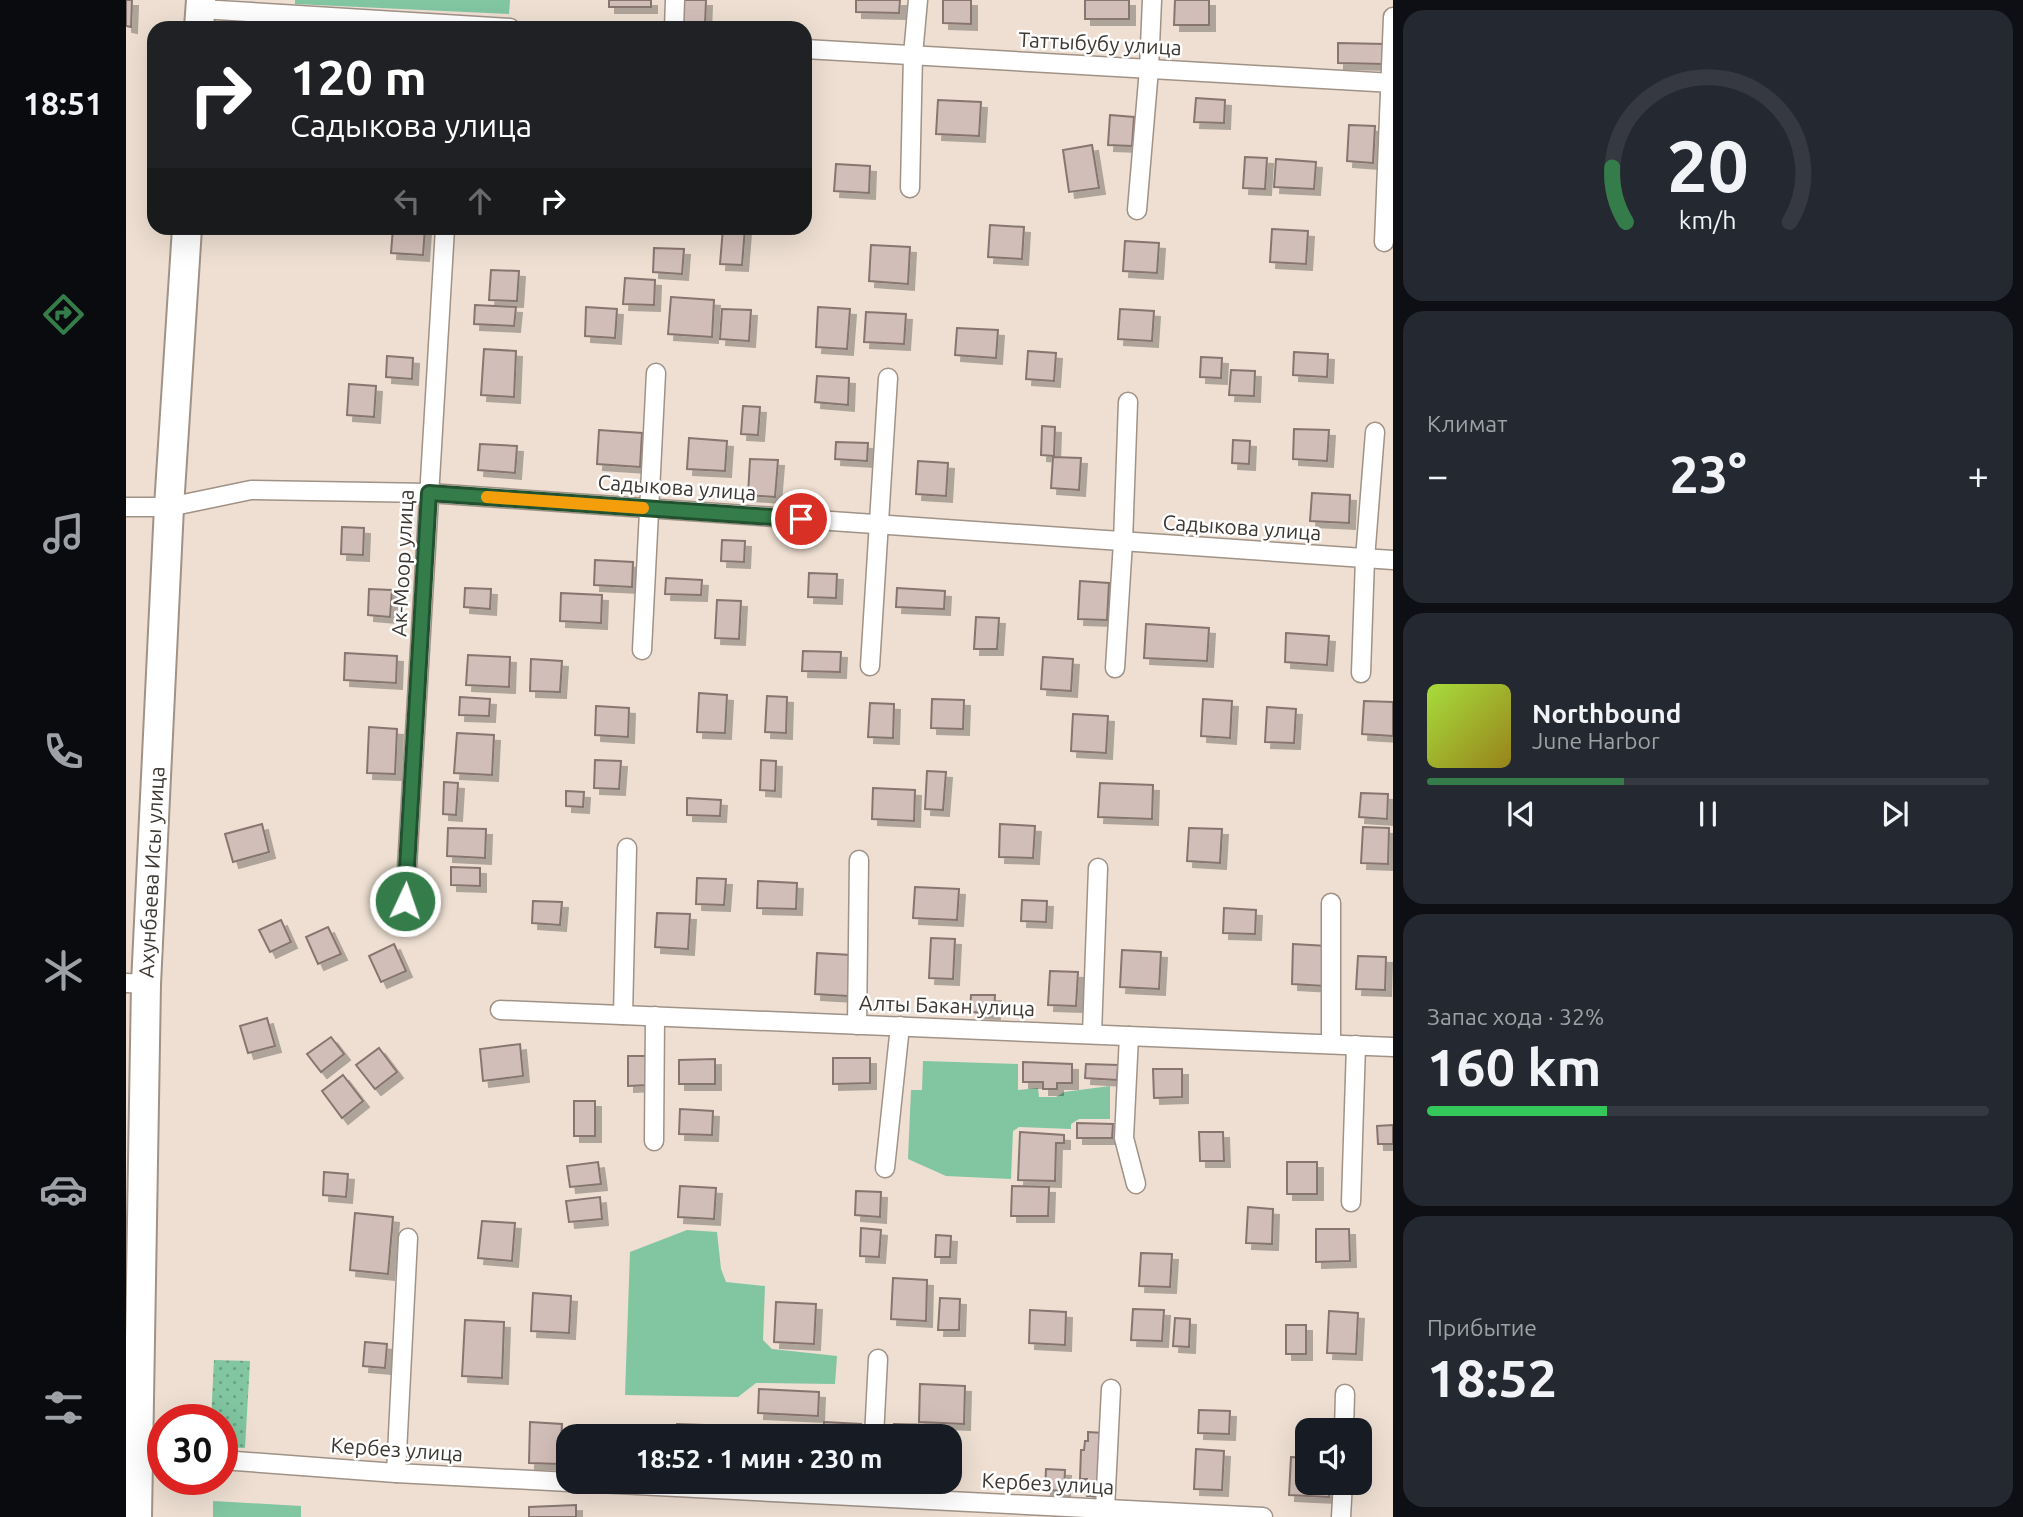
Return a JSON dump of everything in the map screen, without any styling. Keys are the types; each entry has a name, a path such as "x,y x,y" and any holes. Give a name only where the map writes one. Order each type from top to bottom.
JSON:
{"main road":[{"name":"Ахунбаева Исы улица","path":"137,1517 142,1457 136,983 187,235"}],"street":[{"path":"674,21 675,0"},
{"path":"910,188 913,55 918,0"},
{"path":"1137,210 1152,0"},
{"path":"200,12 366,21"},
{"path":"1384,242 1393,17"},
{"name":"Таттыбубу улица","path":"812,49 1391,83"},
{"name":"Ак-Моор улица","path":"405,901 445,235"},
{"path":"642,650 656,373"},
{"path":"870,666 888,378"},
{"path":"1115,668 1128,402"},
{"path":"1361,673 1364,559 1375,432"},
{"name":"Садыкова улица","path":"126,507 169,507 251,489 429,493 1393,560"},
{"path":"622,1015 626,848"},
{"path":"857,1024 859,860"},
{"path":"1092,1034 1098,868"},
{"path":"1331,903 1331,1044"},
{"name":"Алты Бакан улица","path":"500,1010 1393,1046"},
{"path":"654,1141 655,1016"},
{"path":"885,1168 900,1026"},
{"path":"1129,1036 1124,1138 1136,1184"},
{"path":"1351,1202 1356,1045"},
{"path":"396,1473 408,1238"},
{"path":"875,1424 878,1359"},
{"path":"1105,1509 1111,1389"},
{"path":"1344,1418 1345,1394"},
{"name":"Кербез улица","path":"238,1461 556,1481"},
{"name":"Кербез улица","path":"921,1494 1105,1509 1263,1517"},
{"path":"1342,1517 1343,1495"}],"green space":[{"path":"295,0 510,0 509,14 295,4"},
{"path":"923,1061 1018,1064 1018,1090 1038,1088 1039,1097 1056,1097 1064,1092 1110,1086 1110,1119 1079,1119 1071,1124 1071,1129 1019,1127 1013,1131 1011,1179 946,1176 908,1159 911,1090 922,1090"},
{"path":"687,1230 717,1232 721,1269 726,1282 765,1286 763,1340 772,1349 837,1356 835,1384 756,1383 738,1397 625,1395 630,1252"},
{"path":"214,1360 250,1361 245,1448 238,1448 238,1404 212,1404"},
{"path":"213,1501 301,1506 301,1517 213,1517"}],"building":[{"path":"126,0 132,0 131,27 126,26"},
{"path":"609,0 651,0 651,7 609,7"},
{"path":"681,0 706,0 705,21 681,21"},
{"path":"856,0 900,0 899,13 856,12"},
{"path":"943,0 971,0 971,24 943,23"},
{"path":"1085,0 1129,0 1129,19 1085,19"},
{"path":"1175,0 1209,0 1209,25 1174,25"},
{"path":"1338,43 1385,44 1385,64 1338,63"},
{"path":"1196,98 1225,100 1224,123 1194,122"},
{"path":"938,100 981,102 979,136 936,134"},
{"path":"1110,115 1134,117 1132,146 1108,145"},
{"path":"1349,125 1375,126 1373,163 1347,161"},
{"path":"1092,145 1099,188 1069,192 1063,150"},
{"path":"1245,157 1267,158 1265,189 1243,188"},
{"path":"1276,159 1316,162 1314,189 1274,187"},
{"path":"836,164 870,166 869,193 834,191"},
{"path":"990,225 1024,227 1022,259 988,257"},
{"path":"1272,229 1308,231 1306,264 1270,262"},
{"path":"392,235 424,235 423,255 391,253"},
{"path":"722,235 744,235 742,265 720,264"},
{"path":"1125,241 1159,243 1157,273 1123,271"},
{"path":"871,245 910,247 908,284 869,281"},
{"path":"654,248 684,249 682,274 653,272"},
{"path":"491,270 519,271 517,301 489,300"},
{"path":"625,278 655,280 654,305 623,304"},
{"path":"671,297 714,300 712,337 668,334"},
{"path":"475,305 516,307 514,326 474,324"},
{"path":"586,307 617,309 615,338 585,336"},
{"path":"818,307 850,309 847,349 816,347"},
{"path":"722,309 751,310 749,341 720,339"},
{"path":"1120,309 1154,311 1152,341 1118,339"},
{"path":"866,312 906,314 904,344 864,342"},
{"path":"957,328 998,330 996,358 955,355"},
{"path":"484,349 516,351 514,397 481,395"},
{"path":"1028,351 1056,353 1054,381 1026,379"},
{"path":"1294,352 1328,354 1327,377 1293,375"},
{"path":"387,356 413,358 412,379 386,377"},
{"path":"1201,357 1222,358 1221,378 1200,377"},
{"path":"1231,370 1255,371 1254,396 1229,395"},
{"path":"817,376 849,378 848,405 815,402"},
{"path":"349,384 376,386 374,417 347,415"},
{"path":"743,406 760,407 758,435 741,434"},
{"path":"1042,426 1055,427 1054,456 1041,455"},
{"path":"1294,429 1329,430 1327,461 1293,459"},
{"path":"599,430 642,433 640,467 597,464"},
{"path":"689,438 727,441 725,471 687,469"},
{"path":"1233,440 1250,441 1249,464 1232,463"},
{"path":"836,442 868,443 867,461 835,459"},
{"path":"480,444 517,446 515,473 478,470"},
{"path":"1053,457 1081,458 1079,490 1051,488"},
{"path":"750,459 778,460 775,497 748,495"},
{"path":"918,461 948,463 946,496 916,494"},
{"path":"1312,493 1350,495 1349,523 1310,521"},
{"path":"342,527 364,528 363,555 341,554"},
{"path":"722,540 745,541 744,562 721,561"},
{"path":"595,560 633,562 632,587 594,585"},
{"path":"809,573 837,574 836,598 808,597"},
{"path":"666,578 702,580 701,595 665,594"},
{"path":"1080,581 1109,583 1107,620 1078,619"},
{"path":"465,588 491,589 490,609 464,607"},
{"path":"897,588 945,591 944,609 896,607"},
{"path":"369,589 392,590 390,617 368,615"},
{"path":"561,593 602,595 601,623 560,621"},
{"path":"717,600 741,601 739,639 715,638"},
{"path":"976,617 999,618 997,649 974,649"},
{"path":"1146,624 1209,628 1207,661 1144,658"},
{"path":"1286,633 1329,636 1327,665 1285,662"},
{"path":"803,651 841,652 840,672 802,671"},
{"path":"345,653 397,656 396,683 344,680"},
{"path":"468,655 510,657 509,687 466,685"},
{"path":"1043,657 1073,659 1071,691 1041,689"},
{"path":"531,659 562,661 560,692 530,691"},
{"path":"699,693 727,695 725,733 697,732"},
{"path":"767,696 787,697 786,733 765,732"},
{"path":"460,697 490,699 489,716 459,715"},
{"path":"932,699 964,700 963,729 931,728"},
{"path":"1203,699 1232,701 1230,738 1201,736"},
{"path":"1364,701 1393,702 1393,736 1362,734"},
{"path":"870,703 894,704 893,738 868,737"},
{"path":"596,706 629,708 628,737 595,735"},
{"path":"1267,707 1296,709 1294,743 1265,742"},
{"path":"1073,714 1108,716 1106,753 1071,751"},
{"path":"369,727 397,729 395,774 367,773"},
{"path":"457,733 494,735 492,775 454,773"},
{"path":"595,760 621,761 619,789 594,788"},
{"path":"761,760 776,761 775,791 760,790"},
{"path":"927,771 946,772 943,810 925,809"},
{"path":"444,782 458,783 456,815 443,814"},
{"path":"1100,783 1153,785 1152,819 1098,817"},
{"path":"873,788 915,790 914,821 872,819"},
{"path":"566,791 584,792 583,807 566,806"},
{"path":"1361,793 1388,794 1387,819 1359,817"},
{"path":"687,798 721,800 720,816 687,815"},
{"path":"262,824 269,852 233,862 225,834"},
{"path":"1000,824 1035,826 1033,858 999,857"},
{"path":"1363,827 1389,828 1388,864 1361,863"},
{"path":"448,828 486,829 485,858 447,856"},
{"path":"1189,828 1222,829 1220,863 1187,861"},
{"path":"451,867 480,868 480,886 451,885"},
{"path":"697,878 726,879 724,905 696,904"},
{"path":"758,881 797,883 796,909 757,908"},
{"path":"915,887 959,889 957,920 913,918"},
{"path":"1022,900 1047,901 1046,922 1021,921"},
{"path":"533,901 562,902 560,925 532,923"},
{"path":"1224,908 1256,910 1255,934 1223,933"},
{"path":"657,913 690,914 688,949 655,947"},
{"path":"281,920 291,942 270,952 259,930"},
{"path":"328,927 341,954 318,964 306,937"},
{"path":"931,938 955,939 953,979 929,978"},
{"path":"394,944 406,971 381,982 369,956"},
{"path":"1293,944 1327,946 1325,986 1292,984"},
{"path":"1122,950 1161,952 1159,989 1120,987"},
{"path":"817,953 851,955 848,996 815,994"},
{"path":"1358,956 1386,957 1385,990 1356,989"},
{"path":"1050,971 1078,972 1076,1006 1048,1005"},
{"path":"971,995 995,995 994,1013 970,1012"},
{"path":"267,1018 275,1046 248,1053 240,1026"},
{"path":"331,1037 344,1054 321,1072 307,1054"},
{"path":"520,1044 523,1076 483,1081 480,1049"},
{"path":"379,1048 397,1072 375,1089 356,1065"},
{"path":"628,1056 647,1056 648,1085 628,1086"},
{"path":"833,1058 870,1058 870,1083 833,1084"},
{"path":"715,1059 715,1084 679,1084 679,1060"},
{"path":"1023,1062 1072,1064 1072,1083 1057,1083 1057,1089 1043,1089 1043,1082 1023,1082"},
{"path":"1086,1064 1118,1065 1117,1080 1085,1078"},
{"path":"1153,1069 1182,1069 1182,1097 1154,1098"},
{"path":"343,1075 363,1101 342,1118 322,1091"},
{"path":"574,1101 595,1101 595,1136 574,1136"},
{"path":"680,1109 713,1111 712,1135 679,1134"},
{"path":"1077,1123 1113,1124 1112,1138 1077,1138"},
{"path":"1393,1125 1393,1144 1378,1144 1377,1126"},
{"path":"1020,1132 1064,1135 1064,1143 1056,1143 1055,1181 1018,1180"},
{"path":"1199,1132 1223,1132 1224,1161 1200,1161"},
{"path":"598,1162 601,1184 570,1187 567,1166"},
{"path":"1287,1162 1317,1162 1317,1194 1287,1194"},
{"path":"324,1172 348,1174 346,1197 323,1195"},
{"path":"680,1186 716,1188 714,1219 678,1217"},
{"path":"1012,1186 1049,1187 1048,1216 1011,1216"},
{"path":"856,1191 881,1192 880,1217 855,1215"},
{"path":"600,1197 602,1219 569,1222 566,1201"},
{"path":"1248,1207 1273,1209 1272,1244 1246,1243"},
{"path":"355,1213 393,1217 388,1274 350,1270"},
{"path":"482,1221 515,1223 512,1261 478,1258"},
{"path":"861,1228 881,1230 879,1257 860,1256"},
{"path":"1316,1229 1349,1229 1350,1261 1316,1262"},
{"path":"936,1235 951,1236 950,1257 935,1257"},
{"path":"1141,1253 1172,1254 1170,1287 1139,1286"},
{"path":"893,1278 927,1280 926,1321 891,1319"},
{"path":"533,1293 571,1296 569,1333 531,1331"},
{"path":"940,1298 960,1299 959,1330 938,1330"},
{"path":"776,1302 816,1304 814,1344 774,1342"},
{"path":"1133,1309 1164,1310 1162,1341 1131,1340"},
{"path":"1030,1310 1066,1312 1065,1345 1029,1343"},
{"path":"1329,1311 1358,1313 1356,1354 1327,1353"},
{"path":"1175,1318 1190,1319 1189,1347 1173,1346"},
{"path":"465,1320 504,1322 502,1378 462,1376"},
{"path":"1286,1325 1306,1325 1306,1354 1286,1354"},
{"path":"365,1342 387,1344 385,1368 363,1366"},
{"path":"920,1384 965,1386 964,1424 919,1422"},
{"path":"759,1389 819,1392 818,1416 758,1413"},
{"path":"1199,1410 1230,1411 1229,1434 1198,1433"},
{"path":"530,1422 562,1424 556,1424 556,1464 529,1463"},
{"path":"824,1422 861,1424 824,1424"},
{"path":"1088,1432 1103,1433 1102,1496 1087,1496 1087,1479 1080,1479 1081,1450 1084,1450 1085,1441 1088,1441"},
{"path":"1196,1449 1224,1451 1222,1490 1194,1489"},
{"path":"1291,1457 1295,1457 1295,1495 1329,1495 1329,1497 1289,1495"},
{"path":"1046,1469 1065,1470 1064,1491 1045,1490"},
{"path":"576,1505 576,1517 529,1517 529,1507"}],"slow traffic":[{"path":"487,497 643,508"}],"route":[{"path":"405,901 429,493 801,519"}]}
